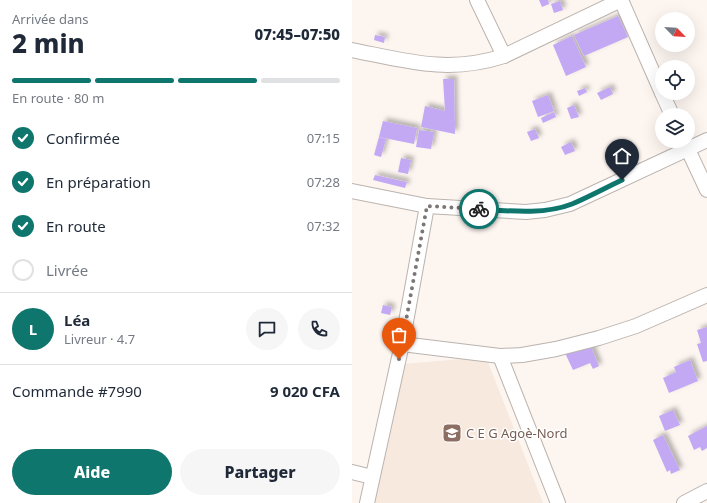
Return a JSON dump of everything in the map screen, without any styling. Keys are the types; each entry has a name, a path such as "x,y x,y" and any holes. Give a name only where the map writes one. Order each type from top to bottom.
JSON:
{"street":[{"path":"477,0 504,56"},
{"path":"352,50 436,66 466,65 488,61 504,56 621,0 655,77"},
{"path":"695,143 707,140"},
{"path":"352,191 427,206 526,212 570,204 679,148"},
{"path":"686,148 707,190"},
{"path":"367,503 402,344 427,206"},
{"path":"402,344 500,356 522,355 556,349 599,338 636,326 707,295"},
{"path":"500,356 558,503"},
{"path":"352,472 372,477"},
{"path":"684,503 707,491"}],"shaded area":[{"name":"C E G Agoè-Nord","path":"486,357 543,503 373,503 403,364"}],"building":[{"path":"539,0 548,0 549,4 542,7"},
{"path":"560,1 563,10 554,13 551,4"},
{"path":"618,16 628,37 584,56 574,35"},
{"path":"375,35 385,37 384,43 374,40"},
{"path":"572,36 586,67 566,76 553,45"},
{"path":"443,79 454,79 455,134 421,127 425,106 445,111"},
{"path":"610,87 613,94 601,100 597,93"},
{"path":"585,88 587,92 579,96 577,91"},
{"path":"548,95 554,111 538,117 532,101"},
{"path":"574,105 579,117 571,119 567,108"},
{"path":"554,112 556,117 543,123 541,118"},
{"path":"383,121 417,128 414,144 379,137"},
{"path":"535,129 539,138 531,141 527,132"},
{"path":"419,130 434,132 431,149 416,147"},
{"path":"379,137 386,139 381,157 374,155"},
{"path":"571,142 575,151 565,155 561,147"},
{"path":"401,158 411,160 408,174 398,172"},
{"path":"375,175 407,182 405,188 373,180"},
{"path":"383,305 392,307 390,315 381,313"},
{"path":"707,327 707,361 703,362 697,344 701,343 697,330"},
{"path":"589,342 599,366 593,369 590,363 573,370 565,353"},
{"path":"690,360 698,381 669,393 663,378 676,372 674,367"},
{"path":"673,410 680,425 665,431 659,416"},
{"path":"707,426 707,448 702,451 700,447 694,450 688,436"},
{"path":"663,435 680,470 671,474 670,470 667,472 653,440"}],"way so far":[{"path":"399,359 427,206 479,209"}],"place":[{"name":"C E G Agoè-Nord","path":"452,433"}],"route":[{"path":"479,209 526,212 545,210 570,204 622,180"}]}
